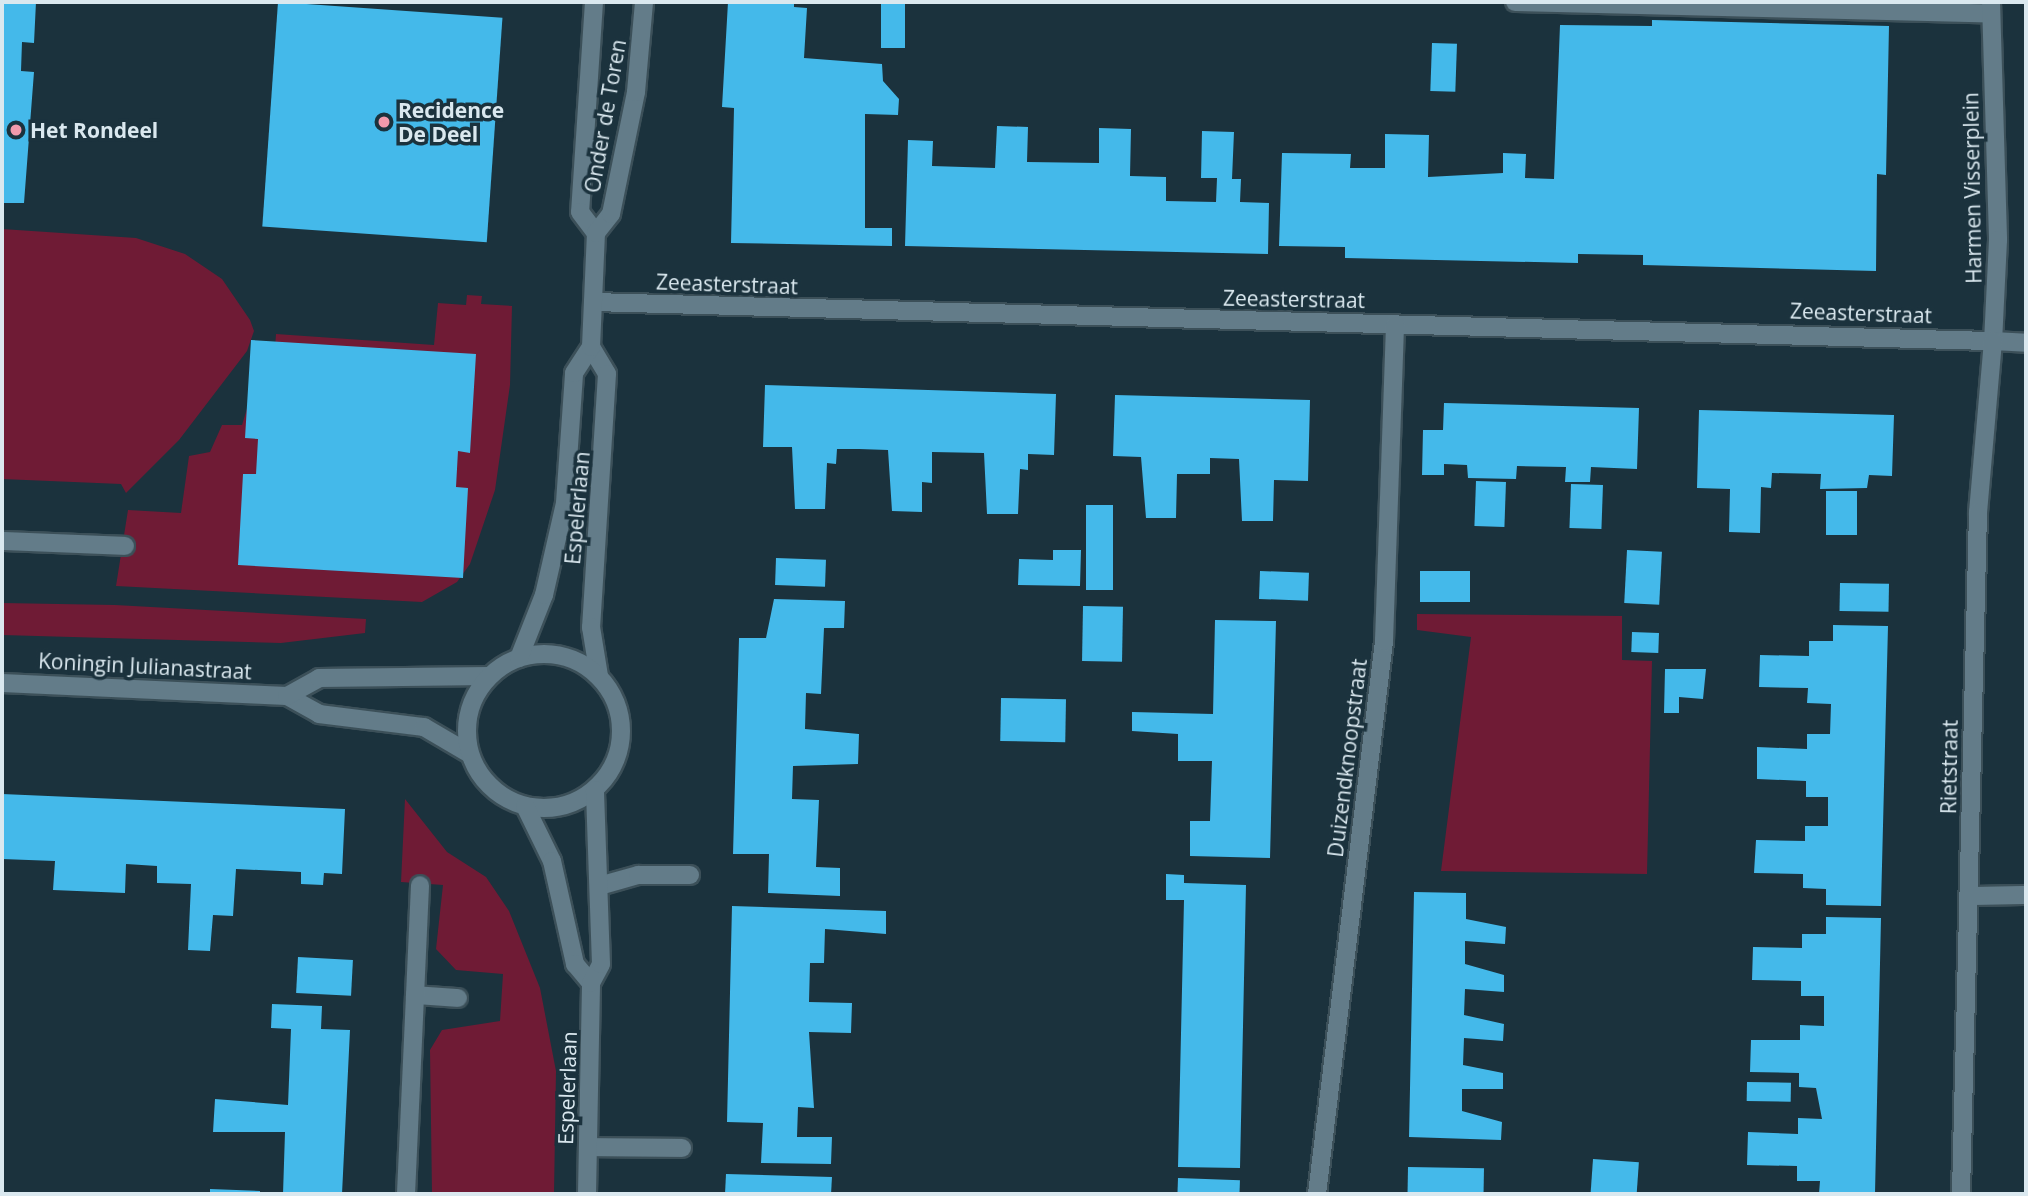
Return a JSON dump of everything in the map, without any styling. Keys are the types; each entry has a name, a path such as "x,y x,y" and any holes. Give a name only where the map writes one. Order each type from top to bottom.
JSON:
{"street":[{"name":"Onder de Toren","path":"594,2 580,212 596,233"},
{"name":"Onder de Toren","path":"593,302 596,233 611,214 636,92 644,2"},
{"path":"1515,2 1991,8"},
{"name":"Harmen Visserplein","path":"1991,8 1998,240 1993,341"},
{"name":"Zeeasterstraat","path":"593,302 1993,341"},
{"name":"Espelerlaan","path":"519,658 544,595 565,503 574,373 591,347 593,302"},
{"name":"Duizendknoopstraat","path":"1317,1194 1384,640 1395,324"},
{"path":"1993,341 2026,343"},
{"name":"Rietstraat","path":"1961,1194 1978,512 1993,341"},
{"name":"Espelerlaan","path":"591,347 607,374 603,508 590,627 599,676"},
{"path":"2,541 125,546"},
{"path":"562,655 599,676 616,703 622,733 618,754 596,790 562,806 525,806 490,787 470,754 468,713 489,676 519,658 562,655"},
{"path":"287,696 318,678 489,676"},
{"name":"Koningin Julianastraat","path":"2,683 287,696 319,713 424,726 470,754"},
{"name":"Espelerlaan","path":"587,1194 592,983 601,964 596,790"},
{"path":"525,806 552,860 575,964 592,983"},
{"path":"599,886 638,875 690,875"},
{"path":"406,1194 420,884"},
{"path":"1970,896 2026,895"},
{"path":"415,995 458,998"},
{"path":"588,1147 682,1148"}],"shaded area":[{"path":"2,229 136,238 185,254 222,279 250,320 254,331 247,351 179,440 126,493 121,484 2,479"},
{"path":"467,295 482,296 481,304 512,306 510,385 495,490 470,564 457,582 422,602 116,586 128,510 181,513 189,456 210,452 222,425 242,425 248,405 272,389 276,334 434,345 438,303 466,305"},
{"path":"2,603 115,605 366,619 365,633 281,643 2,635"},
{"path":"1417,614 1622,616 1622,660 1652,661 1647,874 1441,871 1471,637 1417,630"},
{"path":"405,799 447,852 486,877 509,911 540,988 556,1071 554,1194 432,1194 430,1050 442,1030 500,1021 503,974 456,970 436,949 443,885 401,882"}],"building":[{"name":"Het Rondeel","path":"2,2 36,2 34,43 22,42 21,71 34,72 24,203 2,203"},
{"name":"Recidence De Deel","path":"278,2 502,18 487,242 262,226"},
{"path":"728,2 794,2 794,7 807,8 804,58 882,64 883,81 899,99 898,115 865,114 865,228 892,228 892,246 731,243 734,108 722,107"},
{"path":"881,2 905,2 905,48 881,48"},
{"path":"1652,20 1889,26 1886,175 1877,174 1876,271 1643,265 1643,255 1578,254 1578,263 1345,258 1345,247 1279,246 1282,153 1351,154 1350,168 1385,168 1385,134 1429,135 1428,177 1503,173 1503,153 1526,154 1525,178 1554,179 1560,25 1652,26"},
{"path":"1432,43 1457,44 1455,92 1430,91"},
{"path":"997,126 1028,127 1027,162 1099,163 1099,128 1131,129 1130,176 1166,177 1166,201 1216,202 1217,178 1201,178 1202,131 1234,132 1232,179 1241,179 1240,202 1269,203 1268,254 905,246 908,140 933,141 932,166 995,168"},
{"path":"251,340 476,354 470,453 458,451 456,487 468,488 463,578 238,565 243,474 256,474 258,439 245,438"},
{"path":"765,385 1056,394 1054,455 1028,454 1028,470 1020,469 1018,514 987,514 984,453 932,452 932,483 922,482 922,512 892,511 888,450 859,449 837,449 836,464 827,463 825,509 795,509 792,447 763,447"},
{"path":"1115,395 1310,400 1308,481 1274,480 1273,521 1242,521 1239,459 1210,458 1210,474 1177,474 1176,518 1146,518 1141,457 1113,456"},
{"path":"1444,403 1639,408 1637,469 1591,467 1590,482 1565,482 1566,467 1517,466 1516,479 1468,478 1467,465 1444,464 1444,475 1422,475 1423,430 1443,430"},
{"path":"1699,410 1894,415 1892,476 1869,475 1867,488 1820,489 1821,474 1772,473 1771,488 1761,487 1760,533 1729,532 1730,489 1697,488"},
{"path":"1476,481 1506,482 1504,527 1474,526"},
{"path":"1571,484 1603,485 1601,529 1569,528"},
{"path":"1826,491 1857,491 1857,535 1826,535"},
{"path":"1086,505 1113,505 1113,590 1086,590"},
{"path":"1053,550 1081,550 1080,586 1018,585 1019,559 1053,560"},
{"path":"1627,550 1662,552 1659,605 1624,603"},
{"path":"776,558 826,560 825,587 775,585"},
{"path":"1260,571 1309,573 1308,601 1259,599"},
{"path":"1420,571 1470,571 1470,602 1420,602"},
{"path":"1840,583 1889,584 1889,612 1840,611"},
{"path":"774,599 845,601 844,628 824,628 821,694 806,693 805,729 859,734 858,764 793,766 792,799 819,800 816,867 840,868 840,896 768,893 769,854 733,854 739,638 766,638"},
{"path":"1083,606 1123,607 1122,662 1082,661"},
{"path":"1215,620 1276,621 1270,858 1190,856 1190,821 1210,821 1212,761 1178,761 1178,734 1132,731 1132,712 1213,714"},
{"path":"1833,625 1888,626 1881,906 1826,905 1826,889 1803,888 1803,874 1754,873 1756,840 1805,841 1805,826 1828,826 1828,797 1806,797 1806,781 1757,779 1757,747 1807,749 1807,734 1830,734 1831,704 1807,703 1808,688 1759,687 1760,655 1809,656 1809,641 1833,641"},
{"path":"1632,632 1659,633 1658,653 1631,652"},
{"path":"1665,669 1706,669 1703,699 1679,697 1679,713 1664,713"},
{"path":"1001,698 1066,699 1065,742 1000,741"},
{"path":"2,794 345,809 342,874 324,873 323,885 301,884 301,872 236,869 233,916 213,915 210,951 188,950 191,884 157,883 157,866 126,864 125,893 53,890 55,861 2,859"},
{"path":"1166,874 1184,875 1184,883 1246,885 1240,1168 1178,1167 1184,900 1166,900"},
{"path":"1414,892 1466,893 1466,919 1506,927 1505,944 1465,941 1465,964 1504,975 1504,992 1465,989 1464,1015 1504,1024 1503,1041 1464,1038 1463,1065 1503,1073 1503,1089 1462,1089 1462,1111 1502,1122 1501,1140 1409,1137"},
{"path":"732,906 886,911 886,934 825,929 824,963 810,963 809,1002 852,1003 851,1033 809,1032 814,1108 798,1107 797,1137 832,1137 831,1164 761,1163 763,1123 727,1122"},
{"path":"1826,917 1881,918 1875,1194 1819,1194 1820,1181 1797,1181 1797,1166 1747,1165 1748,1132 1798,1134 1798,1118 1822,1119 1816,1088 1799,1087 1799,1073 1750,1072 1751,1040 1800,1040 1800,1025 1824,1026 1824,996 1801,996 1801,981 1752,980 1753,947 1802,948 1802,934 1826,934"},
{"path":"298,957 353,960 351,996 296,993"},
{"path":"272,1004 322,1006 321,1029 350,1030 342,1194 283,1194 285,1132 213,1132 215,1099 288,1105 291,1029 271,1028"},
{"path":"1747,1082 1791,1083 1791,1102 1747,1101"},
{"path":"1593,1159 1639,1162 1637,1194 1591,1194"},
{"path":"1408,1167 1484,1168 1484,1194 1408,1194"},
{"path":"726,1174 832,1177 831,1194 725,1194"},
{"path":"1178,1178 1240,1180 1239,1194 1177,1194"},
{"path":"210,1189 260,1191 260,1194 210,1194"}],"place":[{"name":"Recidence De Deel","path":"384,122"},
{"name":"Het Rondeel","path":"16,130"}]}
